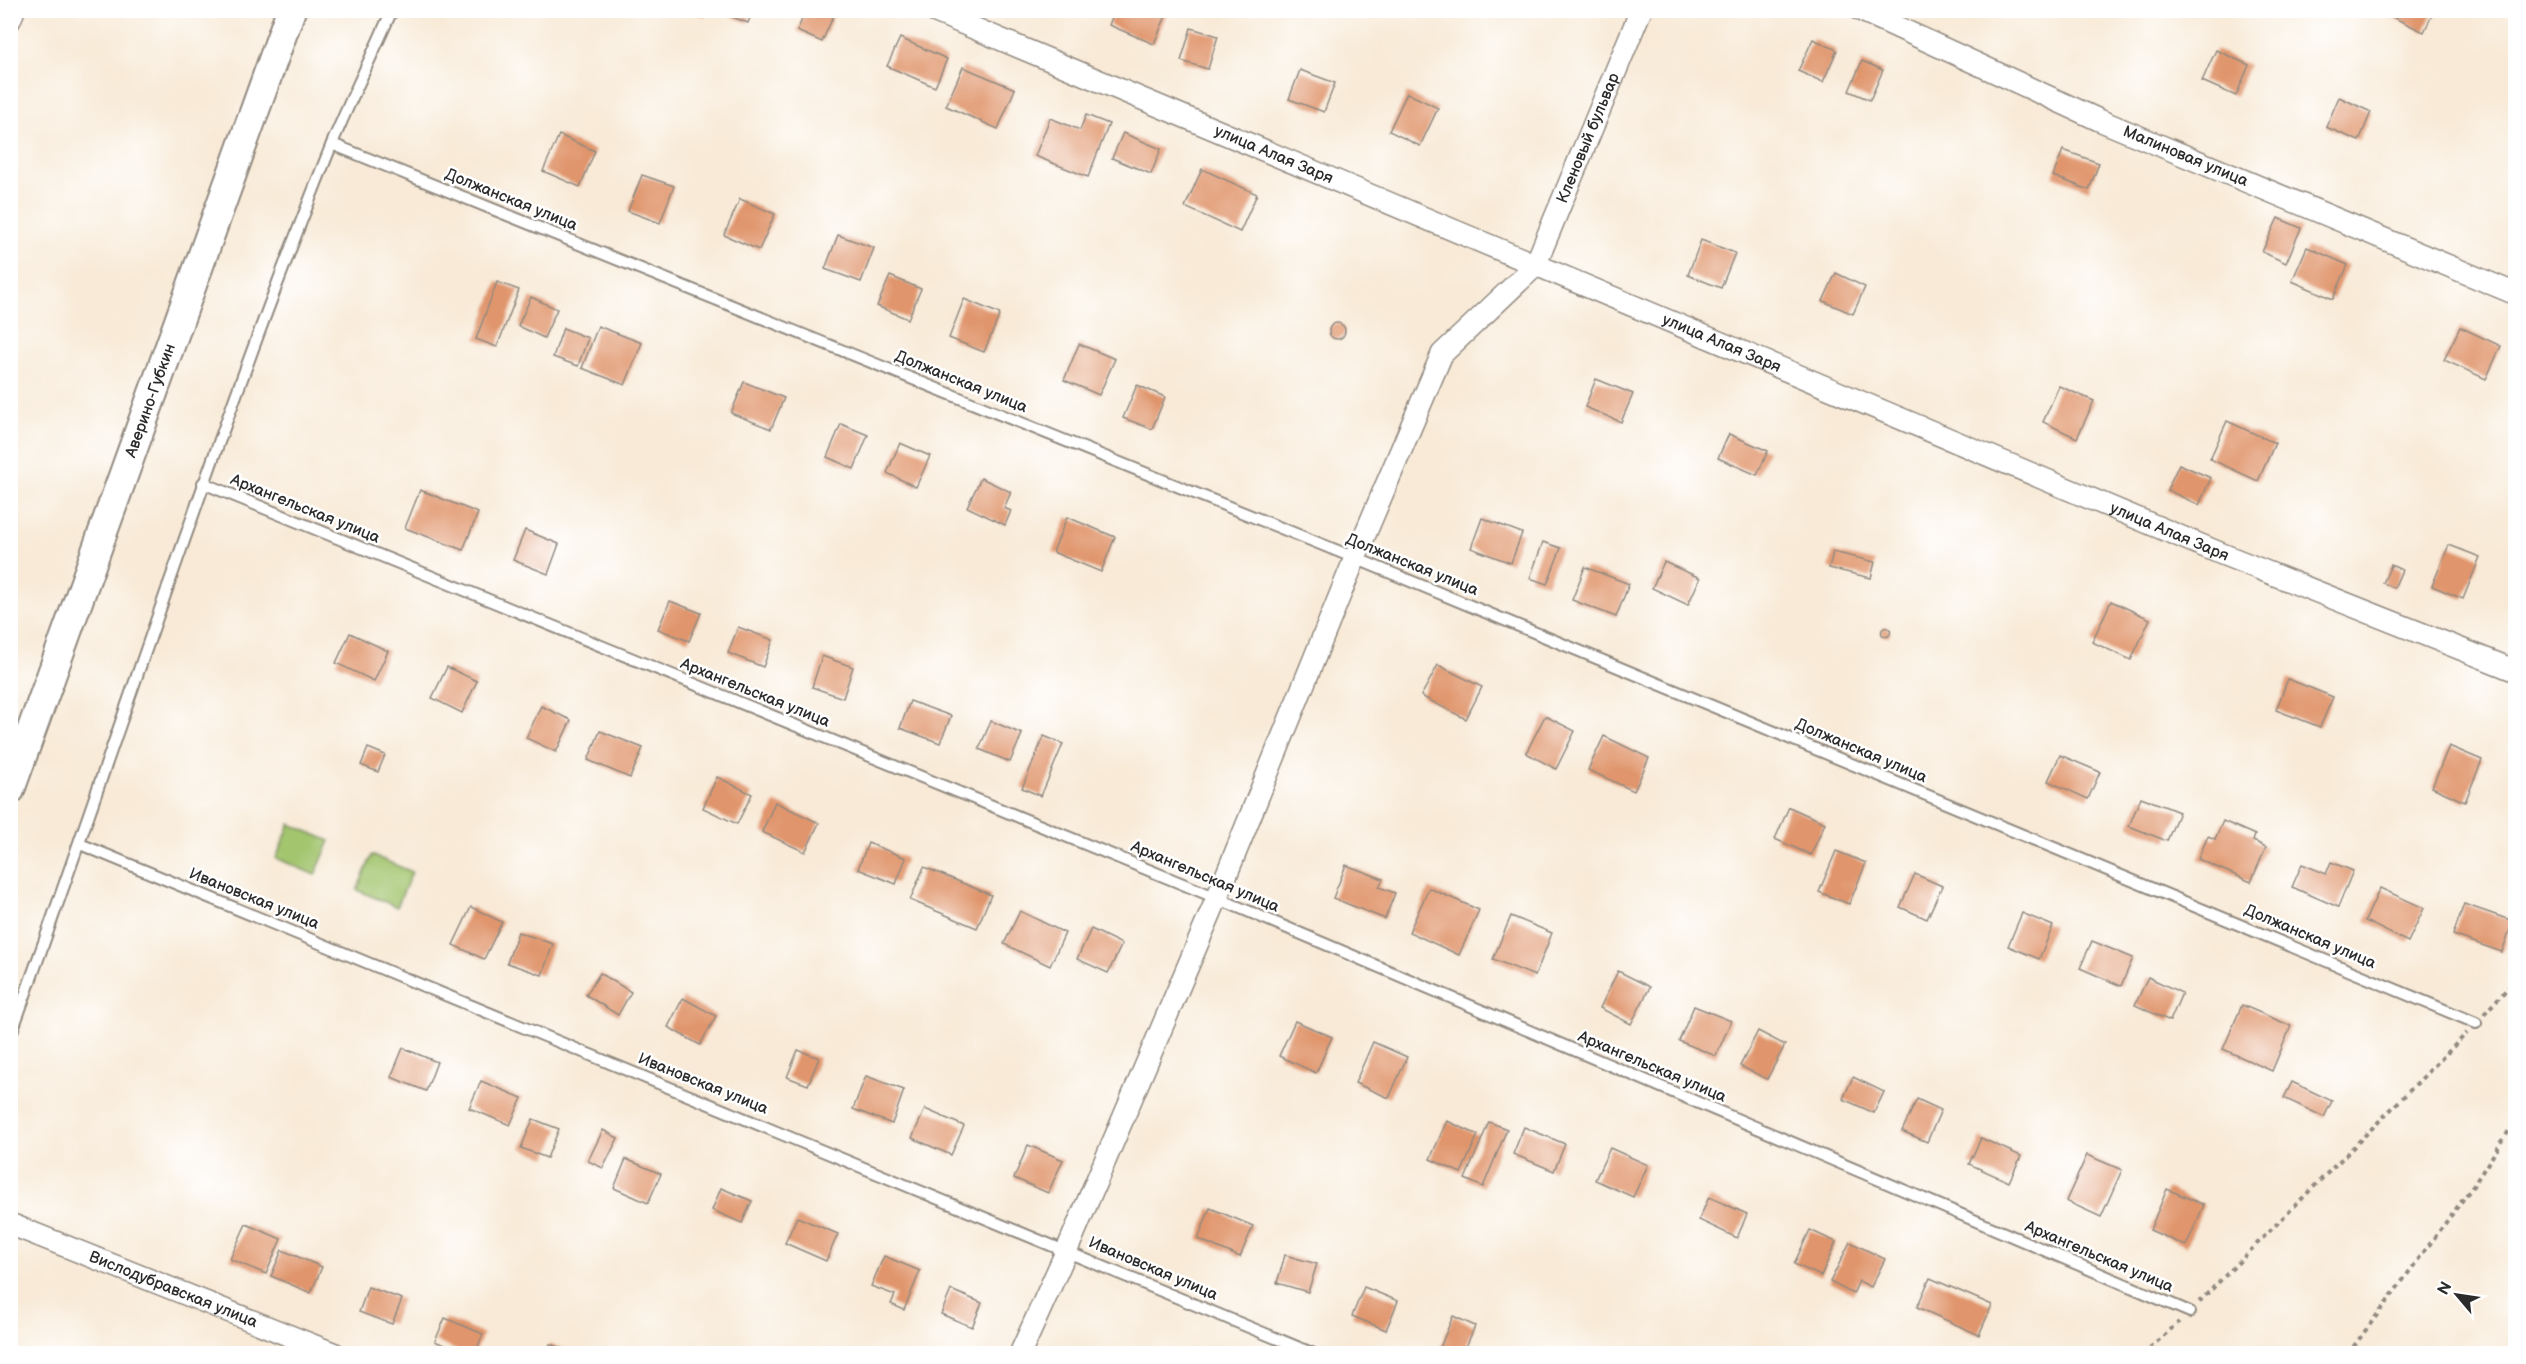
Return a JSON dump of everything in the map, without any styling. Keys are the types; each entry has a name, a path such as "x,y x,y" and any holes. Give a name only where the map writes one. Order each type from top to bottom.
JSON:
{"main road":[{"name":"Аверино-Губкин","path":"10,790 291,10"}],"street":[{"path":"10,20 14,10"},
{"name":"улица Алая Заря","path":"931,10 2222,554 2516,671"},
{"name":"Кленовый бульвар","path":"1535,266 1641,10"},
{"name":"Малиновая улица","path":"1860,10 2098,120 2516,294"},
{"path":"1020,1353 1067,1250 1216,898 1355,558 1442,354 1535,266"},
{"name":"Вислодубравская улица","path":"10,1224 335,1353"}],"lane":[{"path":"10,1037 80,844 203,483 332,144 392,10"},
{"name":"Должанская улица","path":"332,144 1355,558 2476,1023"},
{"name":"Архангельская улица","path":"203,483 1216,898 2190,1312"},
{"name":"Ивановская улица","path":"80,844 1314,1353"}],"path":[{"path":"2143,1353 2190,1312 2476,1023 2516,979"},
{"path":"2348,1353 2473,1186 2516,1120"}],"green space":[{"path":"290,824 330,841 315,875 276,858"},
{"path":"372,855 412,872 397,907 357,890"}],"building":[{"path":"689,10 707,10 705,17"},
{"path":"714,10 753,10 748,23"},
{"path":"806,10 836,10 822,42 797,31"},
{"path":"1115,10 1168,11 1154,44 1109,25"},
{"path":"2390,10 2429,10 2433,13 2424,32 2388,15"},
{"path":"1191,28 1218,36 1208,69 1181,61"},
{"path":"900,38 947,59 935,87 887,66"},
{"path":"1813,39 1837,50 1823,82 1798,71"},
{"path":"2216,50 2249,65 2236,96 2202,81"},
{"path":"1862,61 1883,70 1870,100 1849,91"},
{"path":"963,67 1015,89 998,129 946,106"},
{"path":"1300,70 1335,83 1324,112 1289,99"},
{"path":"1407,93 1438,108 1420,146 1389,131"},
{"path":"2339,97 2371,112 2359,141 2326,127"},
{"path":"1086,115 1109,124 1088,177 1035,156 1050,118 1080,130"},
{"path":"1123,133 1161,149 1151,174 1112,158"},
{"path":"559,135 595,151 580,187 543,171"},
{"path":"2063,150 2099,163 2089,190 2053,176"},
{"path":"1202,169 1257,194 1240,232 1185,207"},
{"path":"642,175 674,186 660,223 628,211"},
{"path":"740,199 775,214 759,250 724,235"},
{"path":"2278,218 2301,228 2286,263 2262,252"},
{"path":"838,235 874,248 861,282 825,269"},
{"path":"1701,240 1735,253 1721,288 1688,275"},
{"path":"2307,247 2348,265 2333,299 2292,281"},
{"path":"1836,273 1865,287 1853,314 1823,301"},
{"path":"890,276 921,289 908,319 877,306"},
{"path":"497,282 519,290 497,347 476,339"},
{"path":"531,297 557,309 544,338 518,326"},
{"path":"964,299 1000,314 984,352 949,338"},
{"path":"1337,323 1343,325 1345,331 1343,337 1337,339 1331,337 1329,331 1331,325"},
{"path":"598,326 642,343 625,385 582,368"},
{"path":"2460,327 2501,346 2486,379 2444,360"},
{"path":"563,328 588,338 578,366 553,357"},
{"path":"1079,344 1115,359 1099,395 1064,380"},
{"path":"1596,379 1633,394 1621,422 1585,407"},
{"path":"744,382 784,398 771,429 731,413"},
{"path":"1137,385 1165,397 1152,429 1123,418"},
{"path":"2059,386 2094,401 2077,438 2043,422"},
{"path":"2227,421 2275,443 2258,481 2210,459"},
{"path":"841,424 868,435 854,469 827,457"},
{"path":"1729,434 1768,451 1757,475 1718,458"},
{"path":"900,443 930,456 916,487 887,473"},
{"path":"2179,464 2211,478 2199,505 2167,490"},
{"path":"981,478 1011,492 1004,508 1011,511 1005,525 967,507"},
{"path":"420,490 478,513 463,550 405,528"},
{"path":"1067,517 1115,537 1101,572 1053,552"},
{"path":"1482,518 1522,533 1511,563 1471,548"},
{"path":"525,530 559,544 548,574 513,560"},
{"path":"1543,542 1561,548 1547,584 1530,578"},
{"path":"2449,545 2480,557 2463,599 2432,586"},
{"path":"1833,552 1875,562 1871,578 1829,568"},
{"path":"1664,562 1700,578 1688,605 1652,588"},
{"path":"2391,565 2402,570 2394,588 2383,583"},
{"path":"1585,567 1629,584 1616,617 1572,600"},
{"path":"670,601 701,613 689,641 658,629"},
{"path":"2111,601 2150,619 2131,660 2092,642"},
{"path":"738,627 773,640 763,667 728,653"},
{"path":"1886,627 1891,632 1886,637 1881,632"},
{"path":"350,633 388,651 374,681 336,663"},
{"path":"822,656 853,667 843,698 812,687"},
{"path":"1438,665 1482,687 1466,719 1421,696"},
{"path":"447,667 477,681 462,713 432,698"},
{"path":"2288,679 2333,697 2320,727 2276,710"},
{"path":"910,701 951,716 940,743 900,728"},
{"path":"541,706 571,720 556,752 526,738"},
{"path":"1545,716 1575,731 1556,769 1526,753"},
{"path":"991,721 1022,734 1010,762 979,749"},
{"path":"600,731 643,748 630,778 588,760"},
{"path":"1044,736 1063,744 1041,796 1022,788"},
{"path":"1604,736 1649,758 1634,791 1588,770"},
{"path":"2449,746 2482,760 2465,802 2432,787"},
{"path":"368,748 385,755 378,772 361,765"},
{"path":"2060,755 2100,772 2088,799 2048,781"},
{"path":"717,777 752,794 737,824 703,808"},
{"path":"2141,797 2179,812 2167,841 2129,826"},
{"path":"775,802 819,823 805,852 762,832"},
{"path":"1789,807 1825,823 1811,855 1775,839"},
{"path":"2223,821 2255,835 2253,841 2266,847 2251,882 2198,859 2208,836 2215,839"},
{"path":"868,843 906,858 896,884 858,869"},
{"path":"1836,851 1866,863 1849,904 1819,892"},
{"path":"2331,862 2353,871 2338,907 2292,887 2302,864 2326,874"},
{"path":"1346,865 1383,879 1379,887 1395,893 1385,919 1333,898"},
{"path":"924,867 991,895 977,928 910,900"},
{"path":"1915,874 1942,886 1927,919 1900,907"},
{"path":"1429,888 1479,910 1459,955 1409,932"},
{"path":"2380,888 2424,908 2408,942 2365,921"},
{"path":"2464,904 2513,921 2502,952 2453,935"},
{"path":"471,907 502,922 484,959 453,945"},
{"path":"1020,911 1065,933 1050,966 1004,944"},
{"path":"2022,913 2053,926 2039,959 2008,946"},
{"path":"1511,916 1552,933 1535,976 1493,959"},
{"path":"1091,929 1122,944 1108,973 1077,959"},
{"path":"518,932 553,944 542,975 507,963"},
{"path":"2092,941 2133,958 2121,986 2080,968"},
{"path":"1618,971 1650,987 1631,1024 1600,1008"},
{"path":"600,973 631,992 618,1015 586,995"},
{"path":"2148,977 2182,993 2170,1021 2135,1005"},
{"path":"683,998 716,1016 700,1045 668,1027"},
{"path":"2242,1005 2291,1026 2272,1071 2223,1049"},
{"path":"1694,1006 1731,1021 1716,1056 1679,1041"},
{"path":"1295,1021 1332,1037 1316,1073 1279,1056"},
{"path":"1758,1031 1785,1045 1767,1079 1740,1066"},
{"path":"1373,1042 1407,1057 1389,1098 1355,1083"},
{"path":"403,1048 437,1062 426,1091 391,1077"},
{"path":"798,1050 819,1058 808,1085 787,1077"},
{"path":"866,1076 904,1090 892,1124 853,1109"},
{"path":"1853,1077 1884,1092 1874,1113 1843,1099"},
{"path":"481,1081 522,1098 510,1125 469,1108"},
{"path":"2292,1082 2332,1101 2324,1117 2284,1098"},
{"path":"1917,1099 1941,1110 1927,1142 1902,1131"},
{"path":"925,1109 964,1126 951,1155 912,1138"},
{"path":"533,1119 559,1129 547,1158 521,1148"},
{"path":"1447,1121 1478,1135 1461,1173 1430,1159"},
{"path":"1489,1122 1507,1129 1483,1187 1465,1179"},
{"path":"1524,1127 1565,1144 1554,1171 1513,1154"},
{"path":"603,1130 618,1138 603,1168 588,1161"},
{"path":"1981,1138 2021,1156 2009,1182 1969,1164"},
{"path":"1028,1145 1063,1160 1048,1193 1014,1178"},
{"path":"1610,1148 1648,1165 1633,1197 1595,1180"},
{"path":"2087,1155 2122,1170 2101,1217 2066,1201"},
{"path":"626,1159 661,1174 648,1203 614,1188"},
{"path":"721,1188 752,1201 742,1223 712,1210"},
{"path":"2167,1189 2204,1205 2186,1246 2150,1230"},
{"path":"1709,1197 1747,1214 1737,1238 1699,1220"},
{"path":"1210,1208 1253,1226 1240,1257 1198,1239"},
{"path":"797,1217 838,1234 826,1261 785,1243"},
{"path":"246,1224 281,1239 266,1274 230,1259"},
{"path":"1810,1230 1836,1242 1821,1276 1794,1264"},
{"path":"1850,1242 1885,1259 1871,1287 1859,1281 1853,1294 1830,1282"},
{"path":"282,1250 322,1267 311,1293 271,1276"},
{"path":"1285,1255 1317,1264 1308,1292 1277,1283"},
{"path":"884,1256 920,1271 904,1310 891,1304 895,1295 871,1286"},
{"path":"1930,1278 1992,1305 1979,1335 1917,1307"},
{"path":"368,1287 402,1299 392,1324 359,1312"},
{"path":"1364,1287 1398,1301 1386,1330 1352,1316"},
{"path":"951,1290 982,1303 972,1327 941,1314"},
{"path":"1453,1316 1475,1326 1463,1354 1447,1354 1439,1350"},
{"path":"445,1318 483,1334 475,1354 464,1354 435,1341"},
{"path":"550,1344 574,1353 574,1354 547,1354"}]}
